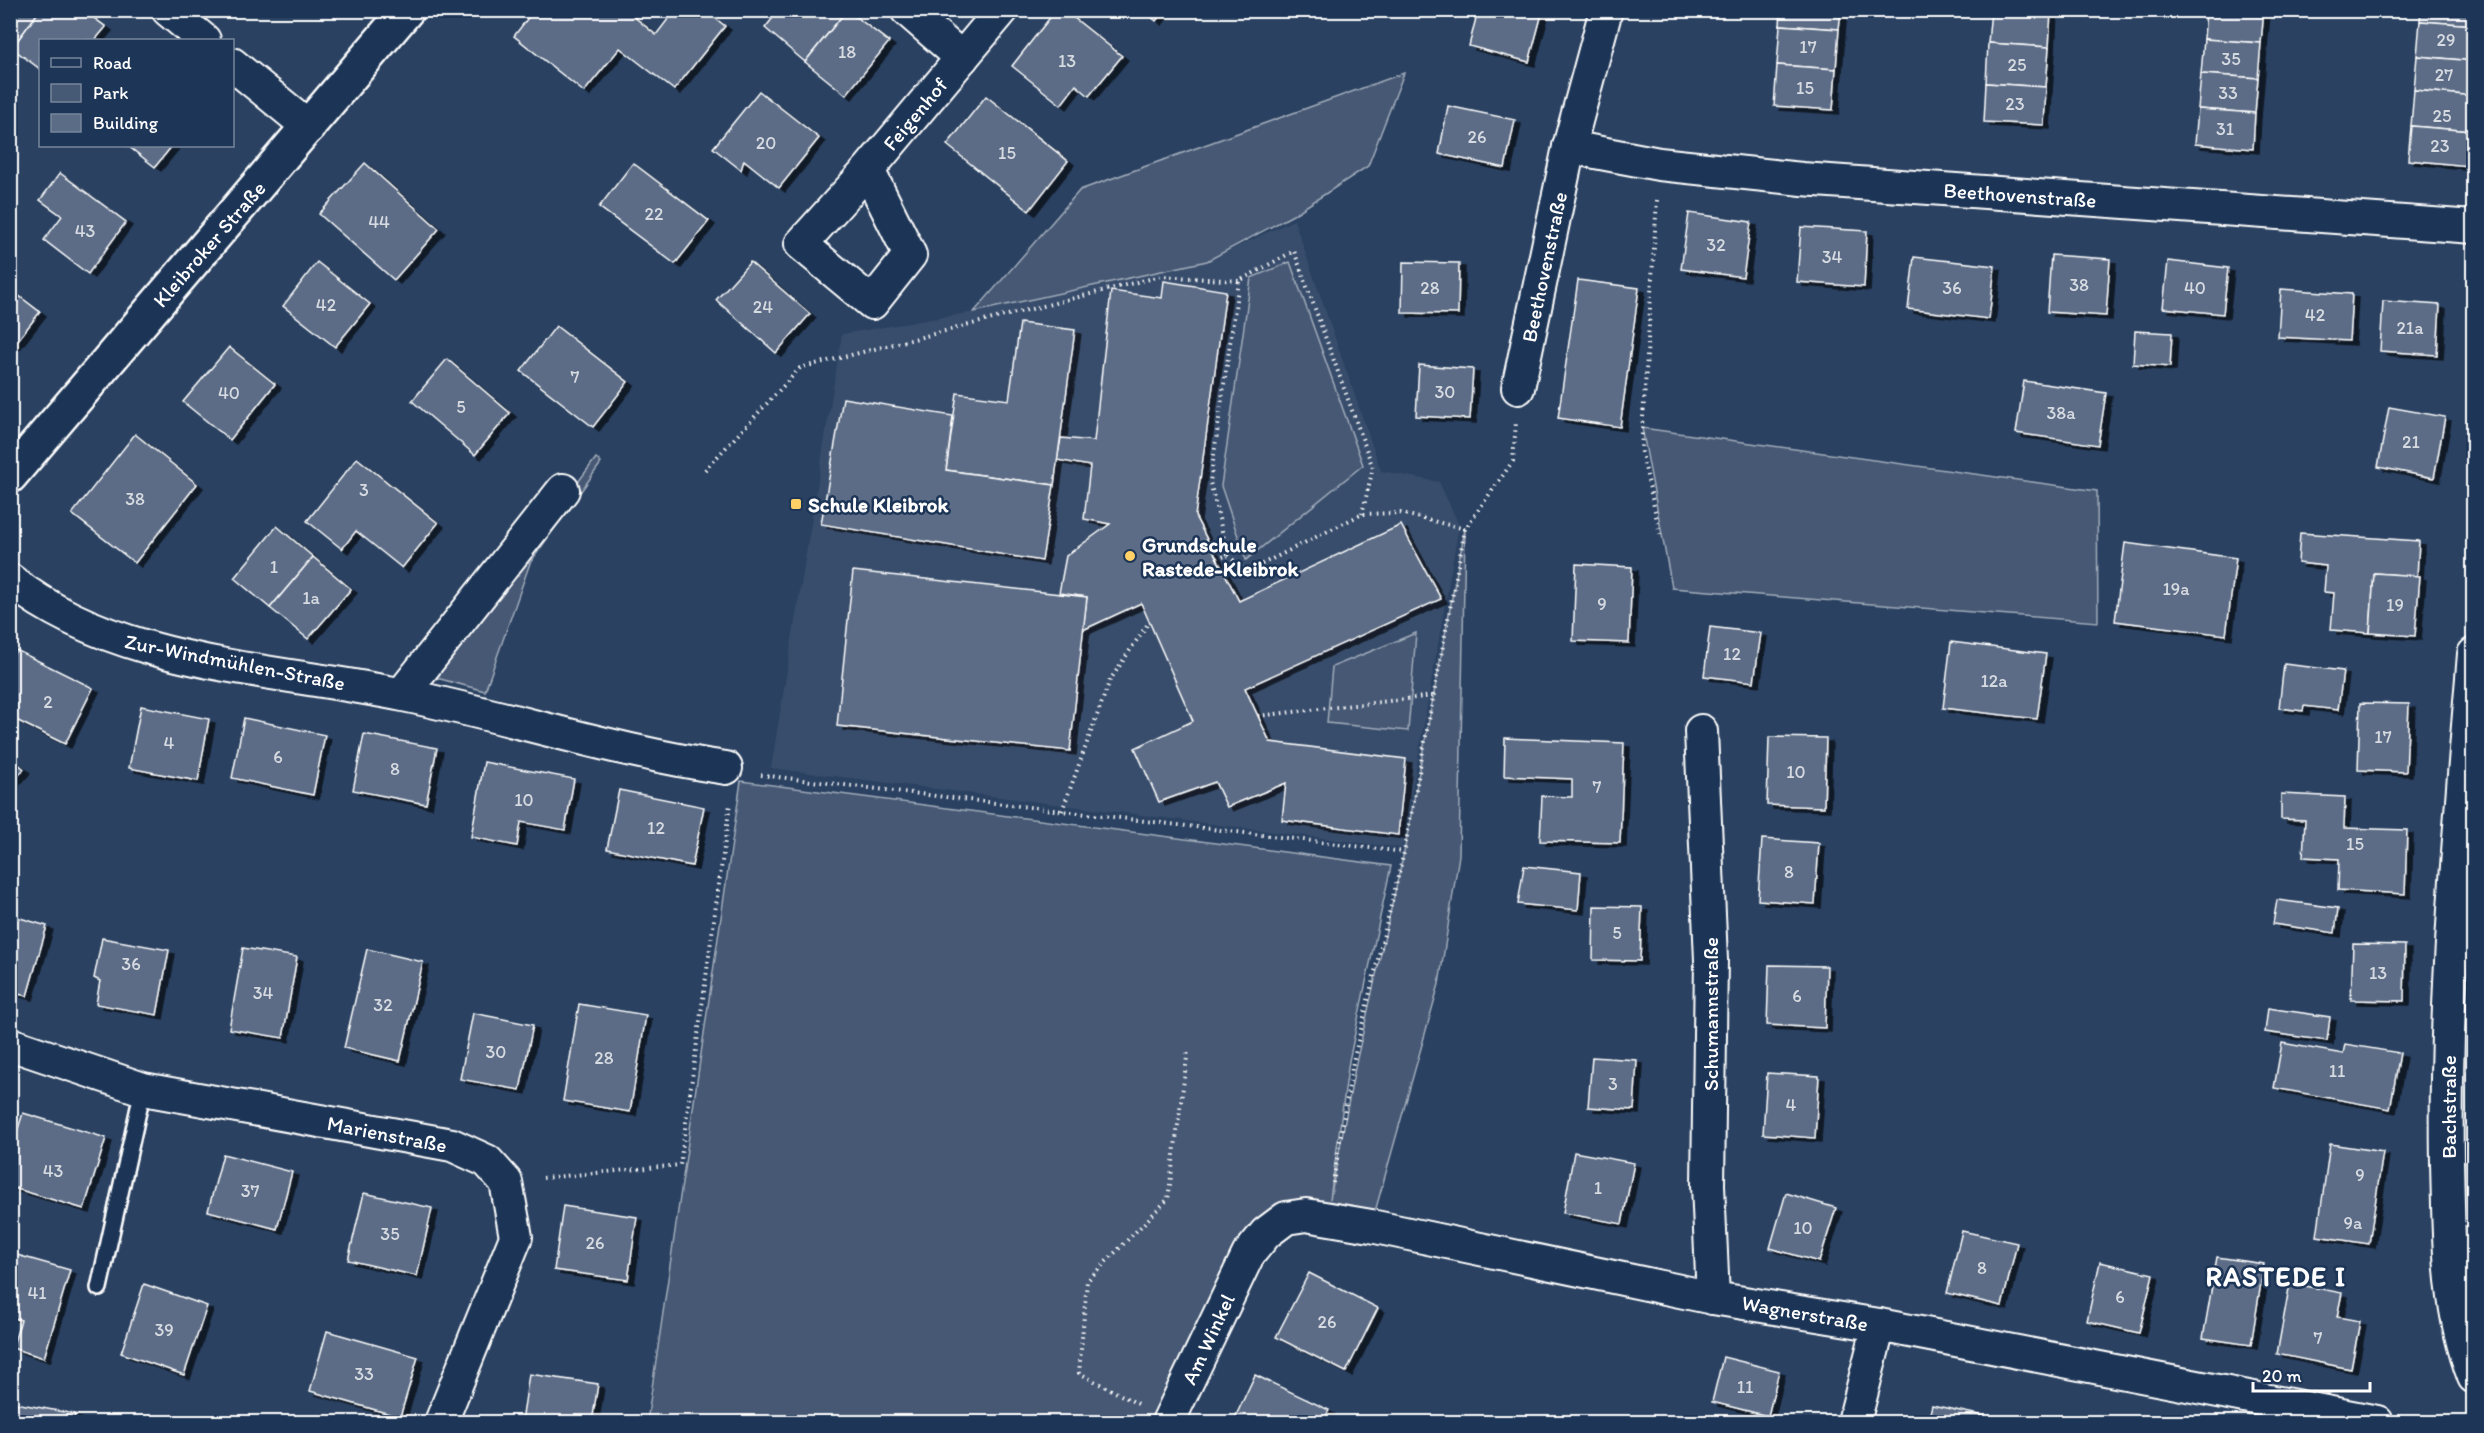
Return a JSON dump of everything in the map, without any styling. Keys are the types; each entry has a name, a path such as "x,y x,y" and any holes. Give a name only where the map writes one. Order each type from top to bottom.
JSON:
{"street":[{"path":"168,10 203,39"},
{"name":"Kleibroker Straße","path":"10,476 407,10"},
{"name":"Feigenhof","path":"907,10 962,58"},
{"name":"Feigenhof","path":"868,170 1002,10"},
{"name":"Beethovenstraße","path":"1518,388 1569,147 1606,10"},
{"path":"234,66 309,127"},
{"name":"Beethovenstraße","path":"1569,147 1659,164 1802,179 2474,227"},
{"path":"402,694 563,490"},
{"name":"Zur-Windmühlen-Straße","path":"10,580 34,599 115,639 209,660 402,694 667,759 730,770"},
{"name":"Bachstraße","path":"2474,654 2450,954 2446,1125 2450,1279 2474,1377"},
{"name":"Schumannstraße","path":"1701,731 1711,960 1708,1185 1713,1298"},
{"name":"Marienstraße","path":"10,1044 143,1089 452,1146 487,1161 506,1182"},
{"path":"441,1422 516,1237 506,1182"},
{"name":"Wagnerstraße","path":"1248,1255 1266,1233 1286,1218 1306,1215 1713,1298 1879,1325 2377,1422"},
{"name":"Am Winkel","path":"1169,1421 1248,1255"},
{"path":"1854,1422 1879,1325"}],"lane":[{"path":"99,1288 143,1089"}],"path":[{"path":"1659,164 1641,449 1661,538"},
{"path":"705,470 800,368 1161,276 1239,281 1294,251 1373,468 1362,514"},
{"path":"1239,281 1210,482 1228,555 1246,572 1362,514 1400,513 1465,529"},
{"path":"1327,1219 1353,1062 1404,852 1465,529 1513,461 1518,388"},
{"path":"1216,558 1228,555"},
{"path":"1062,811 1110,680 1149,622"},
{"path":"1258,716 1433,696"},
{"path":"506,1182 680,1164 730,770 1404,852"},
{"path":"1169,1421 1078,1373 1087,1281 1168,1199 1188,1050"}],"shaded area":[{"name":"Grundschule Rastede-Kleibrok","path":"1294,220 1381,471 1439,482 1459,525 1402,848 771,768 842,334 974,312 1207,261"}],"green space":[{"path":"1404,73 1368,166 1293,215 1207,261 974,312 1080,190"},
{"path":"1290,262 1363,465 1246,560 1221,486 1251,278"},
{"path":"1642,428 2097,491 2098,622 1672,588"},
{"path":"596,458 601,463 530,563 485,691 433,677"},
{"path":"1465,529 1459,855 1439,984 1371,1226 1286,1218 1168,1422 647,1422 741,781 1391,866 1349,1061 1330,1199 1356,1063 1404,852"},
{"path":"1416,633 1408,731 1327,723 1332,667"}],"building":[{"path":"10,10 40,10 12,48 10,47"},
{"path":"40,10 83,10 106,27 96,39 39,39 39,68 12,48"},
{"path":"534,10 626,10 656,35 675,10 705,10 725,26 674,90 620,48 584,92 514,36"},
{"path":"779,10 847,10 805,62 765,28"},
{"path":"847,10 889,42 846,95 805,62"},
{"path":"1056,10 1064,10 1122,56 1089,96 1076,85 1061,105 1012,66"},
{"path":"1143,10 1164,10 1156,21"},
{"path":"1478,10 1543,10 1529,62 1469,46"},
{"path":"1781,10 1841,10 1839,29 1780,25"},
{"path":"1991,10 2051,10 2049,47 1988,43"},
{"path":"2206,10 2264,10 2261,43 2204,39"},
{"path":"2421,10 2474,10 2474,25 2420,21"},
{"path":"2420,21 2474,25 2474,61 2417,56"},
{"path":"1780,25 1839,29 1836,69 1777,65"},
{"path":"2204,39 2261,43 2258,78 2201,74"},
{"path":"1988,43 2049,47 2046,87 1986,83"},
{"path":"2417,56 2474,61 2474,96 2414,90"},
{"path":"1777,65 1836,69 1833,110 1774,106"},
{"path":"2201,74 2258,78 2255,113 2198,109"},
{"path":"1986,83 2046,87 2044,125 1984,122"},
{"path":"2414,90 2474,96 2472,131 2411,126"},
{"path":"759,91 819,138 779,188 744,160 741,170 713,148"},
{"path":"986,96 1068,161 1029,211 947,145"},
{"path":"1448,106 1515,120 1505,168 1439,154"},
{"path":"2198,109 2255,113 2253,149 2195,144"},
{"path":"2411,126 2472,131 2469,166 2408,160"},
{"path":"129,147 171,147 155,167"},
{"path":"365,163 439,229 394,280 319,214"},
{"path":"633,163 709,221 675,264 599,207"},
{"path":"60,173 126,222 88,274 44,240 62,216 40,200"},
{"path":"1689,213 1751,222 1743,277 1681,269"},
{"path":"1801,227 1867,231 1864,287 1797,282"},
{"path":"2051,255 2110,259 2106,316 2047,312"},
{"path":"1914,257 1995,266 1989,319 1908,309"},
{"path":"2168,261 2228,268 2223,314 2163,308"},
{"path":"317,262 370,304 335,347 283,306"},
{"path":"750,262 810,314 776,353 716,300"},
{"path":"1403,262 1459,263 1458,314 1402,313"},
{"path":"1578,280 1639,288 1620,427 1558,418"},
{"path":"1164,281 1226,291 1195,516 1239,601 1401,525 1441,599 1245,688 1270,742 1406,759 1398,835 1282,820 1286,783 1227,807 1215,782 1159,802 1135,748 1193,721 1141,603 1083,630 1087,597 1059,593 1066,556 1110,524 1084,519 1090,466 1057,460 1061,438 1094,441 1111,291 1162,298"},
{"path":"10,289 40,312 10,350"},
{"path":"2281,289 2352,294 2349,341 2278,337"},
{"path":"2383,301 2440,305 2437,355 2380,351"},
{"path":"1020,323 1075,330 1054,485 946,470 957,393 1009,400"},
{"path":"556,326 628,382 593,427 521,371"},
{"path":"2135,331 2172,333 2170,367 2133,364"},
{"path":"229,347 275,384 230,440 183,402"},
{"path":"447,359 510,413 475,455 412,401"},
{"path":"1419,365 1473,369 1470,419 1416,416"},
{"path":"2024,381 2106,393 2098,445 2016,433"},
{"path":"843,398 953,416 946,470 1054,485 1042,561 821,524"},
{"path":"2389,407 2445,417 2434,478 2378,467"},
{"path":"135,434 197,484 135,563 72,514"},
{"path":"357,458 438,523 402,568 356,531 342,549 307,521"},
{"path":"277,526 313,557 270,608 234,578"},
{"path":"2300,533 2419,541 2417,576 2374,573 2370,633 2331,630 2334,593 2324,592 2326,566 2298,563"},
{"path":"2125,543 2236,558 2226,635 2115,621"},
{"path":"313,557 351,589 308,639 270,608"},
{"path":"1576,564 1632,567 1629,643 1573,641"},
{"path":"853,571 1087,597 1070,751 837,726"},
{"path":"2374,573 2420,576 2415,636 2370,633"},
{"path":"1710,627 1761,633 1754,682 1704,676"},
{"path":"1951,642 2046,654 2037,719 1943,708"},
{"path":"16,650 93,688 65,744 10,717 10,661"},
{"path":"2284,664 2343,671 2338,710 2304,706 2303,711 2279,708"},
{"path":"2360,703 2409,704 2406,772 2358,770"},
{"path":"141,706 209,719 198,781 129,768"},
{"path":"244,718 325,735 313,795 232,778"},
{"path":"364,734 437,748 426,804 353,790"},
{"path":"1769,737 1826,738 1824,807 1767,805"},
{"path":"1505,738 1624,743 1620,843 1540,841 1542,796 1572,797 1572,779 1504,776"},
{"path":"10,757 24,769 10,785"},
{"path":"484,762 574,779 565,830 521,822 517,846 471,837"},
{"path":"619,790 704,807 692,866 607,849"},
{"path":"2281,794 2345,797 2344,828 2407,830 2405,894 2338,890 2339,859 2303,857 2305,820 2281,819"},
{"path":"1762,839 1819,843 1815,904 1758,900"},
{"path":"1524,866 1581,872 1578,910 1518,904"},
{"path":"2277,900 2338,908 2335,933 2273,924"},
{"path":"1594,906 1642,907 1640,961 1593,960"},
{"path":"10,915 47,926 27,996 10,992"},
{"path":"102,938 169,950 157,1015 96,1004 100,981 94,978"},
{"path":"2353,944 2405,945 2404,1001 2351,1000"},
{"path":"243,948 297,957 283,1038 229,1029"},
{"path":"367,949 423,962 400,1061 344,1048"},
{"path":"1769,965 1827,966 1825,1028 1767,1025"},
{"path":"579,1004 646,1015 630,1112 563,1101"},
{"path":"2268,1008 2330,1017 2327,1041 2265,1032"},
{"path":"473,1013 533,1025 520,1090 460,1079"},
{"path":"2282,1043 2343,1054 2345,1044 2400,1053 2390,1109 2274,1088"},
{"path":"1592,1057 1637,1060 1634,1110 1588,1107"},
{"path":"1767,1073 1819,1076 1815,1138 1763,1134"},
{"path":"23,1113 106,1138 84,1209 10,1187 10,1154"},
{"path":"2330,1144 2383,1152 2369,1244 2317,1236"},
{"path":"1574,1152 1634,1163 1622,1224 1563,1213"},
{"path":"223,1154 292,1172 277,1229 208,1211"},
{"path":"364,1193 432,1208 417,1276 348,1260"},
{"path":"1786,1193 1836,1208 1819,1262 1770,1248"},
{"path":"563,1206 637,1217 628,1280 554,1270"},
{"path":"1962,1231 2017,1243 2002,1306 1947,1293"},
{"path":"10,1253 70,1270 44,1358 12,1348 21,1320 10,1317"},
{"path":"2217,1257 2264,1264 2251,1345 2203,1338"},
{"path":"2100,1262 2153,1274 2139,1333 2087,1321"},
{"path":"1309,1273 1378,1308 1346,1372 1276,1337"},
{"path":"2290,1283 2342,1293 2337,1317 2360,1321 2351,1369 2277,1354"},
{"path":"144,1284 207,1306 184,1375 121,1353"},
{"path":"327,1331 418,1357 400,1417 310,1391"},
{"path":"1723,1357 1779,1371 1768,1416 1712,1402"},
{"path":"529,1374 598,1384 592,1422 522,1422"},
{"path":"1255,1375 1329,1410 1323,1422 1233,1422"},
{"path":"10,1402 75,1414 73,1422 10,1422"},
{"path":"1932,1405 1989,1417 1988,1422 1928,1422"}],"place":[{"name":"Schule Kleibrok","path":"796,504"},
{"name":"Grundschule Rastede-Kleibrok","path":"1130,556"}],"district":[{"name":"RASTEDE I","path":"2276,1276"}]}
